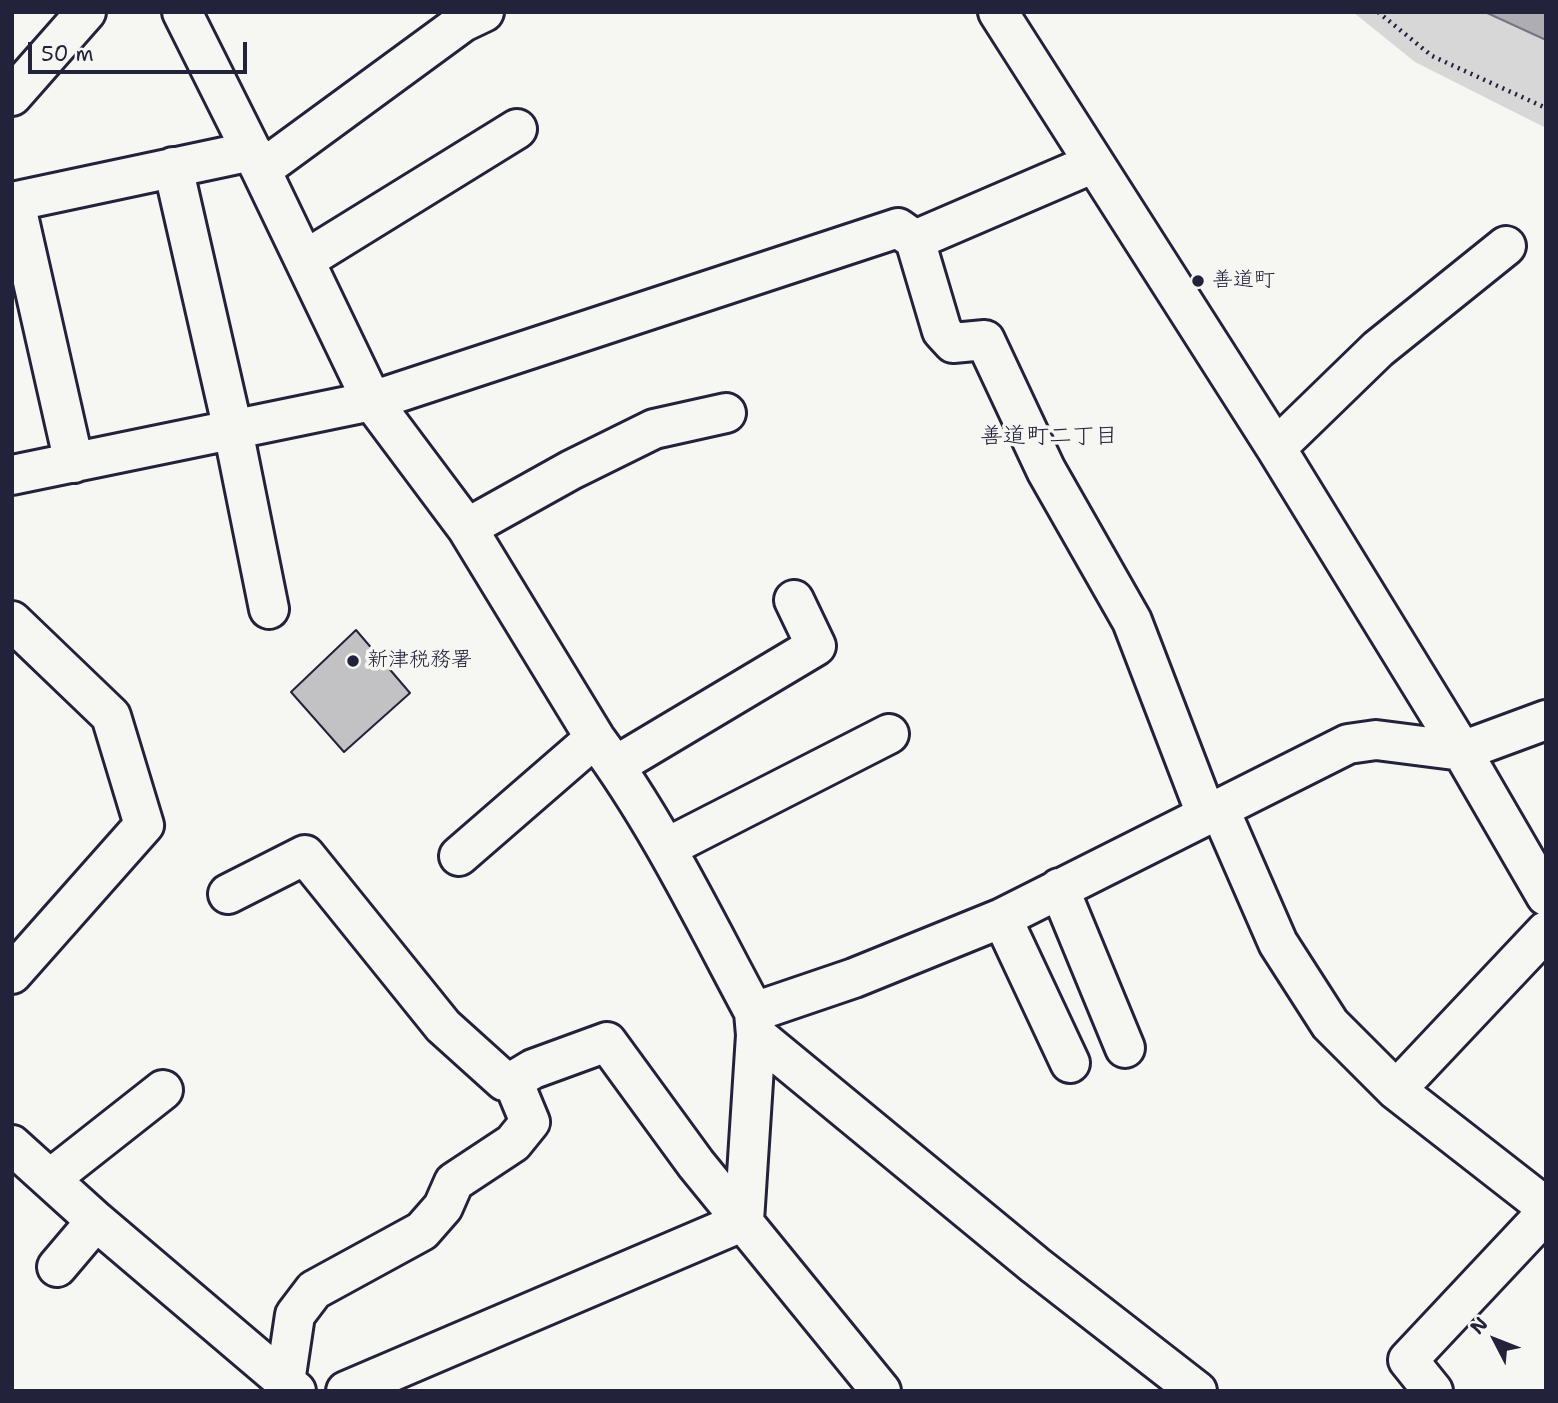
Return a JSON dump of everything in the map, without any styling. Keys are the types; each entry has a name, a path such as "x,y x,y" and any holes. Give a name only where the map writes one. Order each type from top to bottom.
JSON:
{"street":[{"path":"12,96 86,12"},
{"path":"182,12 372,401 467,528 666,848 755,1024 1035,1265 1197,1391"},
{"path":"74,463 21,269 14,202 173,167 256,160 463,22 484,12"},
{"path":"998,12 1276,448 1542,882"},
{"path":"305,260 517,129"},
{"path":"915,240 1094,163"},
{"path":"173,167 233,430 269,609"},
{"path":"12,475 372,401 898,228 915,240 942,331 953,343 985,340 1046,470 1132,621 1213,812 1278,943 1330,1024 1396,1090 1546,1208"},
{"path":"1276,448 1378,349 1506,246"},
{"path":"467,528 571,470 654,429 726,413"},
{"path":"459,856 605,752 816,646 794,600"},
{"path":"12,621 111,716 144,825 12,974"},
{"path":"755,1024 854,978 1002,918 1348,744 1376,740 1462,751 1546,720"},
{"path":"666,848 890,734"},
{"path":"228,894 305,855 443,1026 504,1081 513,1081 533,1069 607,1042 696,1164 881,1391"},
{"path":"1059,888 1125,1048"},
{"path":"1002,918 1070,1063"},
{"path":"1396,1090 1546,931"},
{"path":"744,1221 755,1024"},
{"path":"290,1386 295,1315 314,1290 422,1231 443,1207 454,1182 513,1143 530,1122 513,1081"},
{"path":"50,1179 163,1090"},
{"path":"12,1145 96,1221 290,1386"},
{"path":"1433,1391 1408,1360 1546,1213"},
{"path":"57,1267 96,1221"},
{"path":"346,1391 744,1221"}],"path":[{"path":"1378,12 1432,55 1546,108"}],"shaded area":[{"path":"1353,12 1546,12 1546,128 1415,62"},
{"path":"1485,12 1546,12 1546,40"}],"building":[{"name":"新津税務署","path":"356,630 410,693 344,752 291,692"}],"place":[{"name":"善道町","path":"1198,281"},
{"name":"新津税務署","path":"353,661"}],"district":[{"name":"善道町二丁目","path":"1049,437"}]}
